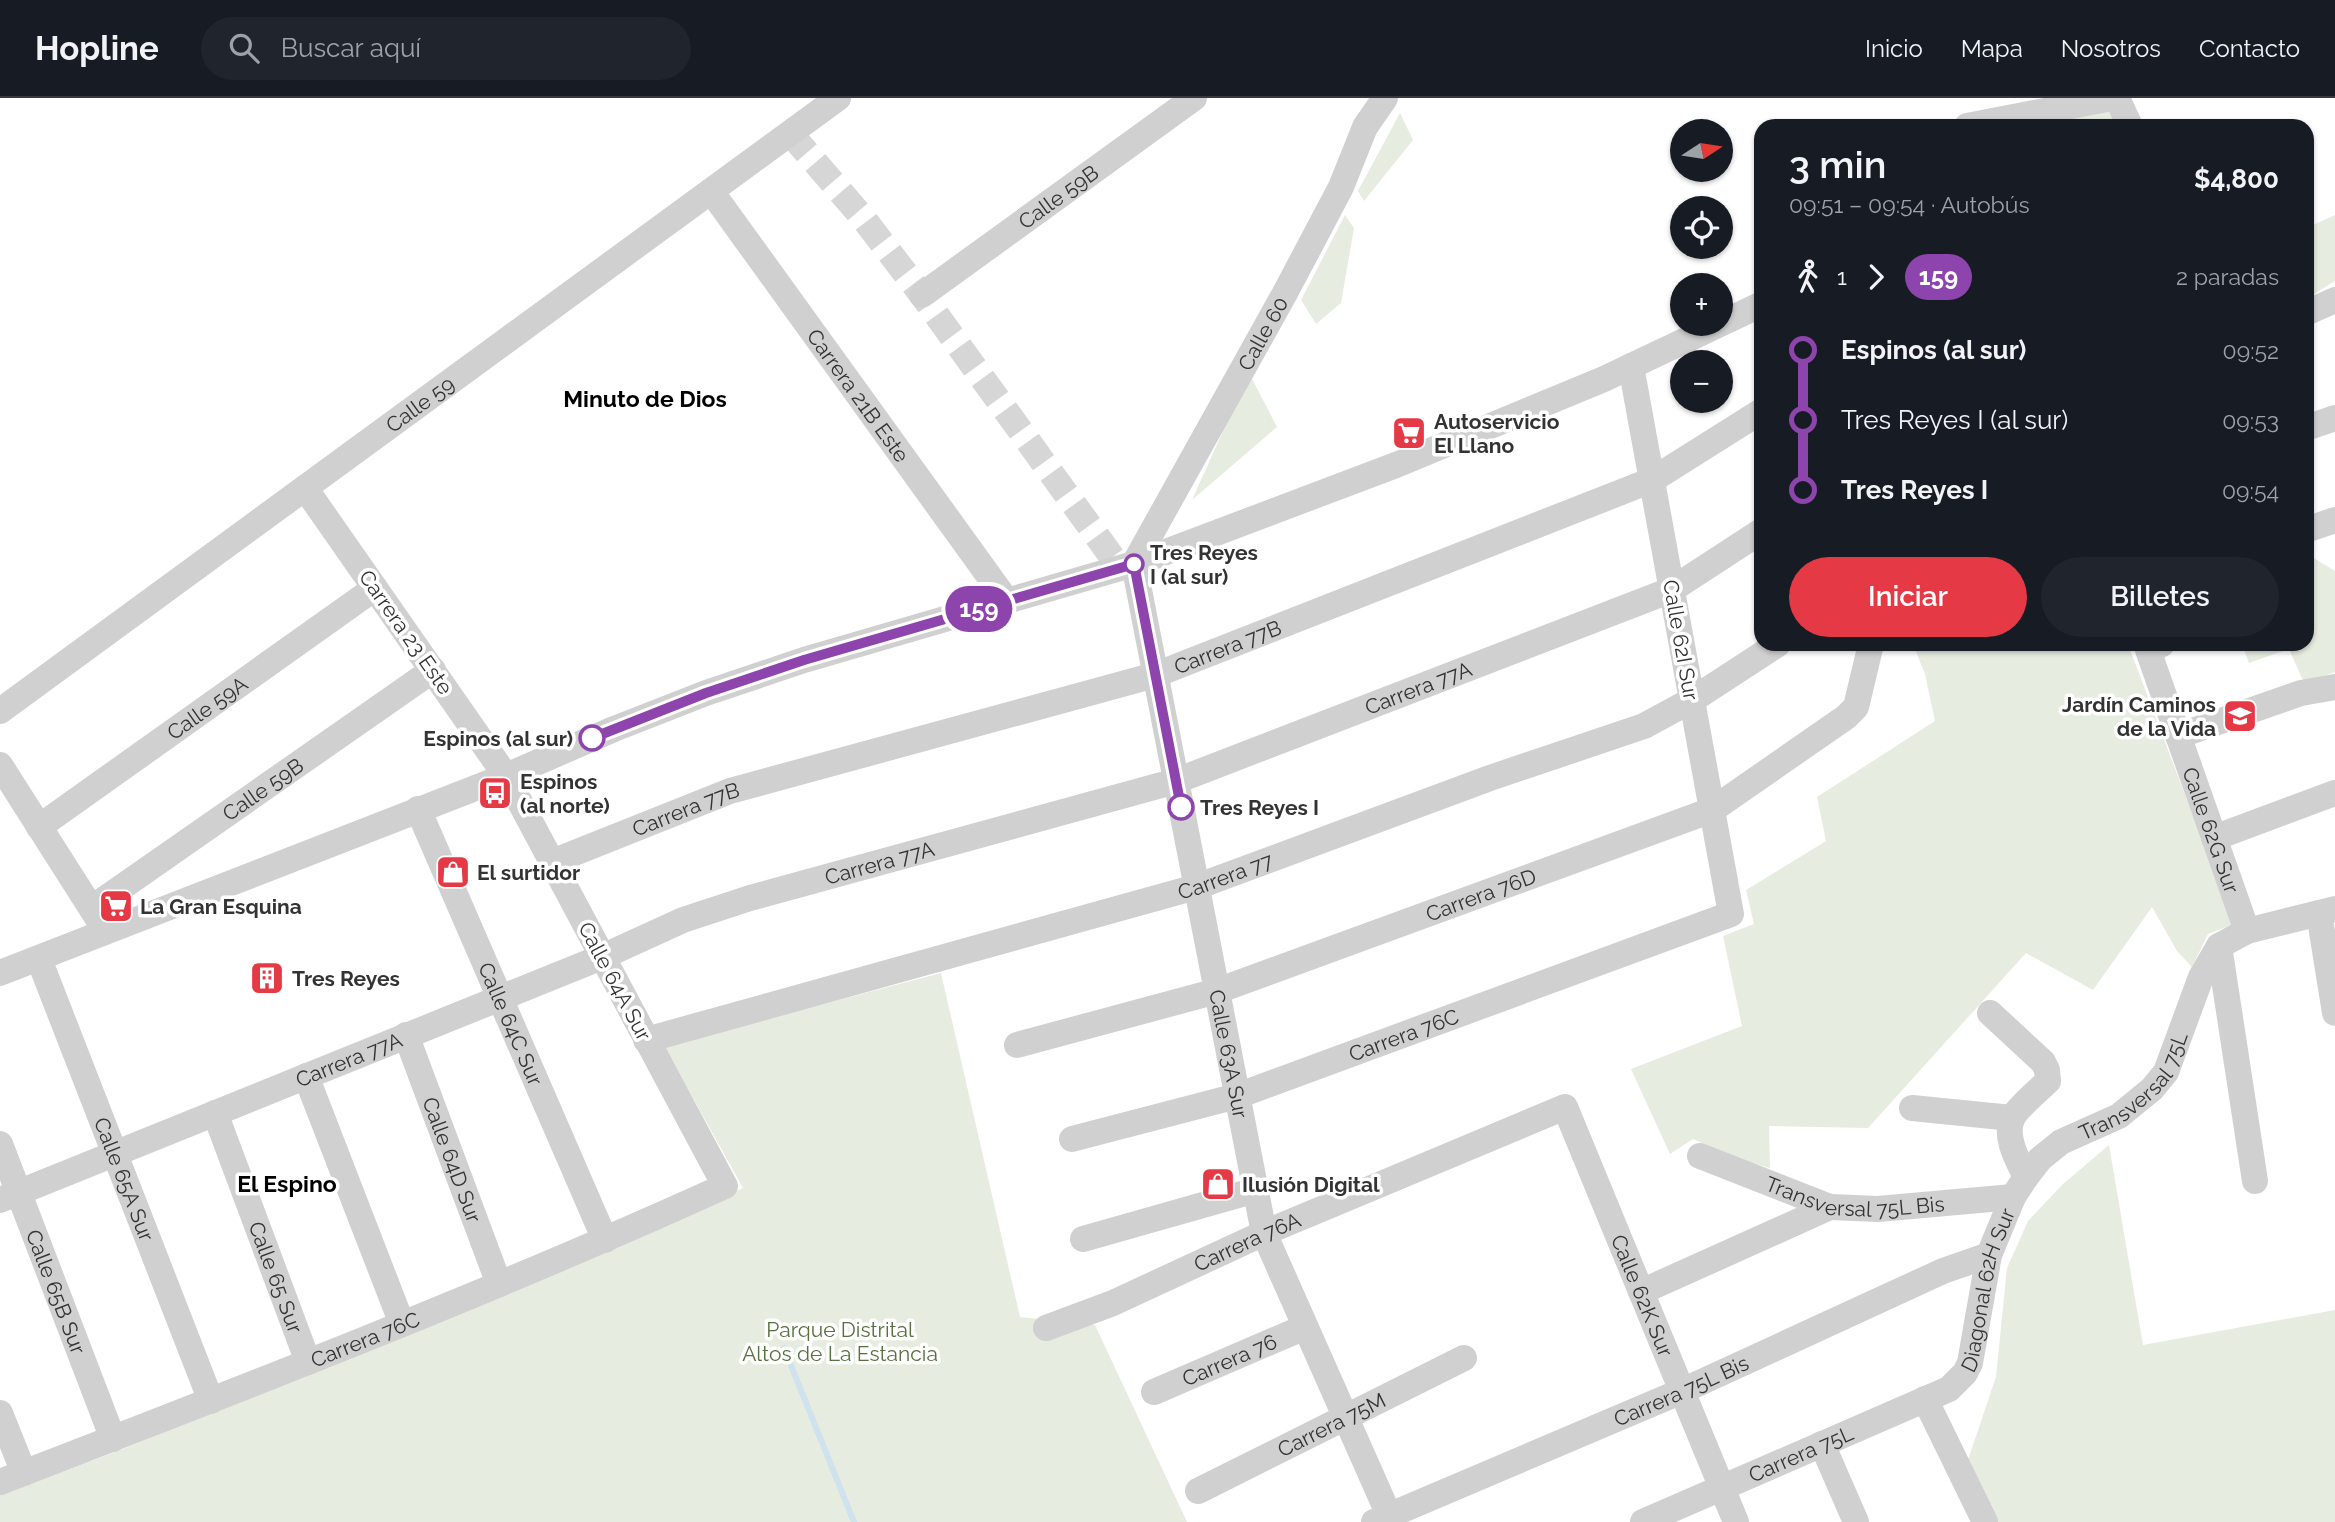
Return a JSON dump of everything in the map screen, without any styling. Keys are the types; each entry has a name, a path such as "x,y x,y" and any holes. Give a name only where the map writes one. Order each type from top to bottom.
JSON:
{"street":[{"name":"Calle 59","path":"0,711 838,98"},
{"name":"Calle 59B","path":"922,295 1194,98"},
{"name":"Calle 60","path":"1134,564 1341,187 1365,127 1385,98"},
{"path":"2014,119 2115,98 2126,119"},
{"name":"Carrera 21B Este","path":"711,191 1007,601"},
{"path":"2314,309 2335,300"},
{"path":"4,965 39,959 506,776 706,693 804,660 1134,564 1396,465 1631,366 1754,308"},
{"name":"Calle 62I Sur","path":"1631,366 1731,914"},
{"name":"Carrera 77B","path":"552,862 730,791 1155,675 1652,480 1754,416"},
{"path":"2314,425 2335,418"},
{"name":"Carrera 23 Este","path":"305,488 506,776"},
{"path":"2314,527 2335,520"},
{"name":"Carrera 77A","path":"10,1196 602,957 682,920 750,898 1176,781 1671,590 1754,536"},
{"name":"Calle 63A Sur","path":"1134,564 1264,1233 1346,1418 1385,1519"},
{"name":"Calle 59A","path":"39,827 375,588"},
{"name":"Carrera 77","path":"646,1040 1196,887 1490,778 1644,726 1692,700 1767,651"},
{"name":"Carrera 76D","path":"1017,1045 1217,991 1712,810 1846,717 1856,707 1869,651"},
{"name":"Calle 62G Sur","path":"2156,651 2178,736 2247,931"},
{"name":"Calle 59B","path":"92,908 433,670"},
{"path":"2178,736 2301,693 2335,687"},
{"path":"0,765 106,933"},
{"name":"Calle 64A Sur","path":"506,776 725,1186"},
{"path":"2214,838 2335,793"},
{"name":"Calle 64C Sur","path":"418,809 605,1240"},
{"path":"2255,1181 2219,946 2247,931 2327,911 2335,1013"},
{"name":"Carrera 76C","path":"1072,1139 1237,1096 1731,914"},
{"name":"Transversal 75L","path":"2019,1187 2040,1159 2061,1142 2119,1116 2152,1089 2165,1072 2201,977 2219,946"},
{"name":"Calle 65A Sur","path":"39,959 211,1401"},
{"path":"1990,1013 2043,1062 2047,1070 2048,1081 2012,1118 2011,1135 2019,1187"},
{"name":"Calle 64D Sur","path":"406,1035 499,1284"},
{"path":"306,1076 402,1324"},
{"name":"Carrera 76A","path":"1046,1328 1113,1303 1264,1233 1565,1107"},
{"name":"Calle 62K Sur","path":"1565,1107 1736,1522"},
{"path":"1912,1108 2012,1118"},
{"name":"Calle 65 Sur","path":"215,1113 308,1362"},
{"name":"Calle 65B Sur","path":"0,1144 10,1196 113,1438"},
{"name":"Transversal 75L Bis","path":"1700,1156 1830,1207 1878,1209 2019,1187"},
{"name":"Carrera 76C","path":"12,1478 402,1324 605,1240 725,1186"},
{"name":"Diagonal 62H Sur","path":"1958,1382 1969,1363 1989,1255 2019,1187"},
{"path":"1083,1239 1256,1190"},
{"path":"1641,1292 1830,1207"},
{"name":"Carrera 75L Bis","path":"1385,1519 1682,1391 1943,1271 1989,1255"},
{"name":"Carrera 76","path":"1153,1392 1305,1327"},
{"name":"Carrera 75M","path":"1198,1491 1464,1358"},
{"name":"Carrera 75L","path":"1643,1522 1949,1389 1958,1382"},
{"path":"1925,1399 1985,1522"},
{"path":"0,1413 12,1478"},
{"path":"1822,1444 1856,1522"}],"green space":[{"path":"2115,105 2120,119 2048,119"},
{"path":"1400,113 1413,140 1364,201 1358,191"},
{"path":"1345,215 1354,228 1341,303 1316,324 1301,300"},
{"path":"2335,215 2335,281 2314,294 2314,224"},
{"path":"1249,373 1277,427 1192,500"},
{"path":"2314,558 2335,571 2335,672 2304,683 2290,651 2314,651"},
{"path":"1916,651 2131,651 2234,924 2208,934 2192,967 2177,951 2152,907 2093,990 2026,953 1868,1128 1769,1126 1770,1168 1735,1158 1693,1139 1670,1154 1631,1069 1742,1026 1723,936 1754,924 1746,890 1826,841 1817,797 1935,721 1925,674"},
{"path":"2245,651 2283,651 2249,663"},
{"name":"Parque Distrital Altos de La Estancia","path":"941,973 1020,1317 1095,1325 1187,1522 0,1522 0,1495 123,1449 743,1188 664,1046"},
{"path":"2109,1145 2143,1345 2335,1310 2335,1522 1994,1522 1966,1466 1996,1377 2007,1268 2028,1221 2063,1184"}],"waterway":[{"path":"784,1348 854,1522"}],"tunnel":[{"path":"790,133 863,218 922,295 1120,568"}],"bus line":[{"name":"159","path":"592,738 706,693 804,660 1134,564 1181,807"}],"place":[{"name":"Autoservicio El Llano","path":"1409,433"},
{"name":"Tres Reyes I (al sur)","path":"1134,564"},
{"name":"Jardín Caminos de la Vida","path":"2240,716"},
{"name":"Espinos (al sur)","path":"592,738"},
{"name":"Espinos (al norte)","path":"495,793"},
{"name":"Tres Reyes I","path":"1181,807"},
{"name":"El surtidor","path":"453,872"},
{"name":"La Gran Esquina","path":"116,906"},
{"name":"Tres Reyes","path":"267,978"},
{"name":"Ilusión Digital","path":"1218,1184"}],"district":[{"name":"Minuto de Dios","path":"645,398"},
{"name":"El Espino","path":"287,1183"}]}
